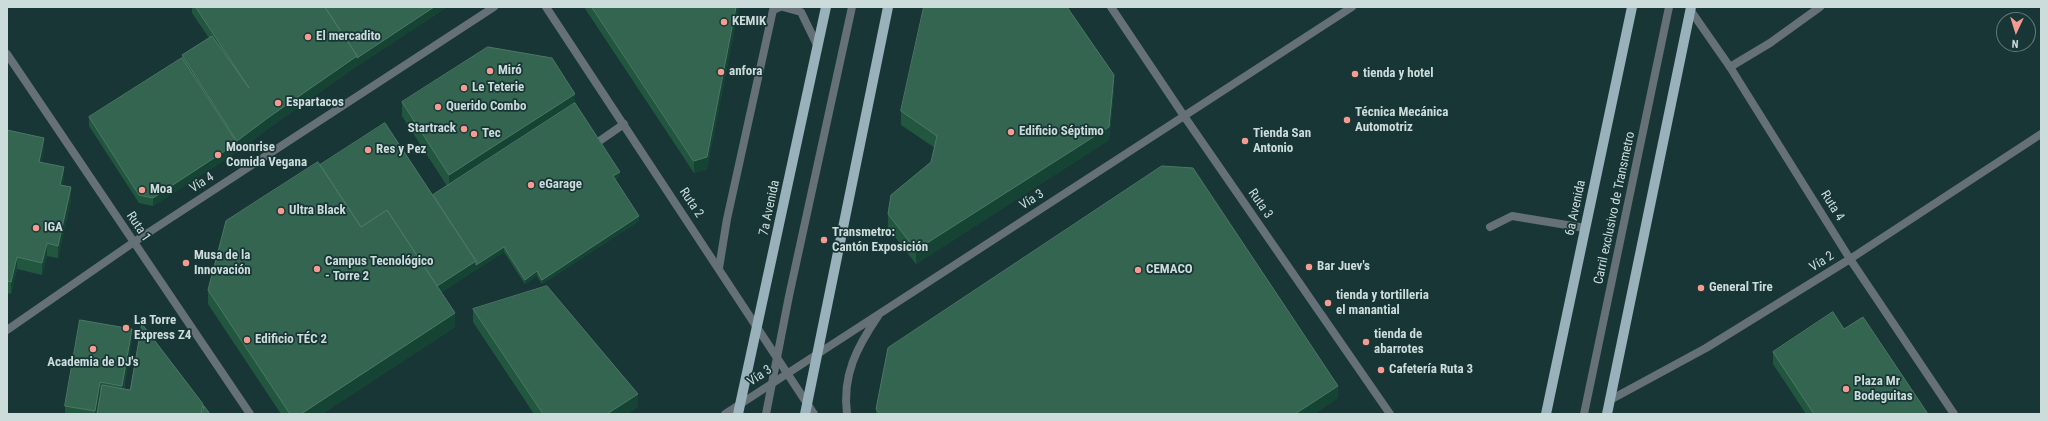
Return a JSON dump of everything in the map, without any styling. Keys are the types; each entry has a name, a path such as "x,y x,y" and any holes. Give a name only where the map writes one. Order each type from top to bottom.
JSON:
{"main road":[{"name":"7a Avenida","path":"738,414 758,329 826,7"},
{"path":"806,409 888,7"},
{"name":"6a Avenida","path":"1546,414 1632,7"},
{"path":"1606,414 1610,400 1628,302 1691,9"}],"street":[{"name":"Vía 4","path":"7,330 134,242 494,7"},
{"name":"Ruta 2","path":"546,7 719,268 786,372 806,409 814,414"},
{"path":"719,268 729,212 773,10 780,7"},
{"path":"783,7 801,12 818,47"},
{"path":"766,414 852,7"},
{"name":"Ruta 3","path":"1111,7 1184,116 1390,414"},
{"name":"Vía 3","path":"725,414 786,372 1352,7"},
{"name":"Carril exclusivo de Transmetro","path":"1584,414 1669,7"},
{"path":"1730,66 1770,43 1820,7"},
{"name":"Ruta 4","path":"1691,9 1730,66 1850,259 1954,414"},
{"name":"Ruta 1","path":"7,54 250,414"},
{"path":"598,142 624,124"},
{"name":"Vía 2","path":"1610,400 1706,348 1850,259 2041,134"},
{"path":"1490,227 1512,216 1585,228"},
{"path":"847,414 846,392 854,354 880,312"}],"building":[{"path":"196,7 325,7 357,56 237,141 182,55 212,36 249,88"},
{"path":"325,7 434,7 357,58"},
{"path":"592,7 736,7 707,157 694,161"},
{"name":"Edificio Séptimo","path":"924,7 1067,7 1114,75 1109,127 916,250 888,214 891,195 931,162 937,136 901,111"},
{"name":"Tec","path":"488,47 552,58 575,94 449,175 402,102"},
{"path":"182,58 237,143 153,198 139,195 89,117"},
{"name":"eGarage","path":"575,103 620,172 613,176 639,216 542,280 537,271 525,280 504,247 476,265 476,261 433,195"},
{"path":"385,123 476,261 437,286 387,210 361,227 320,165"},
{"name":"IGA","path":"7,130 44,138 39,162 64,167 60,185 71,187 58,246 47,243 42,263 17,257 11,282 7,281"},
{"name":"Campus Tecnológico - Torre 2","path":"318,162 361,227 387,210 455,313 301,414 290,414 208,290 226,221"},
{"name":"CEMACO","path":"1162,166 1193,168 1338,386 1295,414 880,414 876,409 888,348"},
{"path":"547,286 638,394 607,414 543,414 473,309"},
{"name":"Plaza Mr Bodeguitas","path":"1833,312 1844,329 1863,317 1928,414 1814,414 1773,352"},
{"path":"80,320 132,329 122,386 100,382 95,411 65,406"},
{"path":"142,324 203,404 201,414 97,414 102,385 130,390"},
{"path":"204,406 210,414 203,414"}],"place":[{"name":"KEMIK","path":"724,22"},
{"name":"El mercadito","path":"308,37"},
{"name":"Miró","path":"490,71"},
{"name":"anfora","path":"721,72"},
{"name":"tienda y hotel","path":"1355,74"},
{"name":"Le Teterie","path":"464,88"},
{"name":"Espartacos","path":"278,103"},
{"name":"Querido Combo","path":"438,107"},
{"name":"Técnica Mecánica Automotriz","path":"1347,120"},
{"name":"Startrack","path":"464,129"},
{"name":"Edificio Séptimo","path":"1011,132"},
{"name":"Tec","path":"474,134"},
{"name":"Tienda San Antonio","path":"1245,141"},
{"name":"Res y Pez","path":"368,150"},
{"name":"Moonrise Comida Vegana","path":"218,155"},
{"name":"eGarage","path":"531,185"},
{"name":"Moa","path":"142,190"},
{"name":"Ultra Black","path":"281,211"},
{"name":"IGA","path":"36,228"},
{"name":"Transmetro: Cantón Exposición","path":"824,240"},
{"name":"Musa de la Innovación","path":"186,263"},
{"name":"Bar Juev's","path":"1309,267"},
{"name":"Campus Tecnológico - Torre 2","path":"317,269"},
{"name":"CEMACO","path":"1138,270"},
{"name":"General Tire","path":"1701,288"},
{"name":"tienda y tortilleria el manantial","path":"1328,303"},
{"name":"La Torre Express Z4","path":"126,328"},
{"name":"Edificio TÉC 2","path":"247,340"},
{"name":"tienda de abarrotes","path":"1366,342"},
{"name":"Academia de DJ's","path":"93,349"},
{"name":"Cafetería Ruta 3","path":"1381,370"},
{"name":"Plaza Mr Bodeguitas","path":"1846,389"}]}
